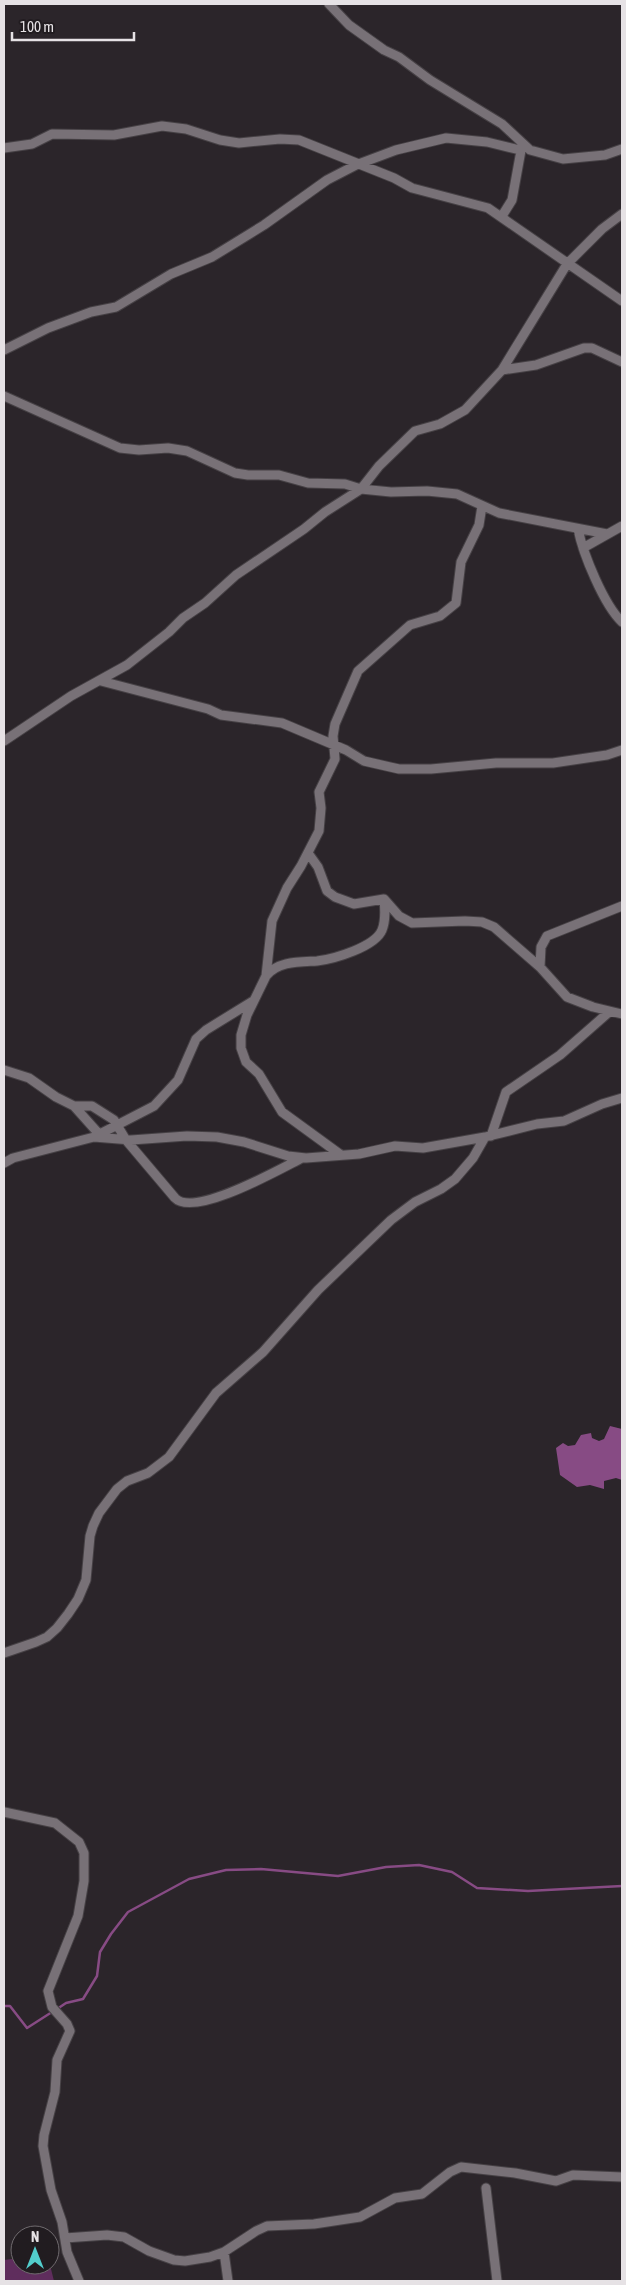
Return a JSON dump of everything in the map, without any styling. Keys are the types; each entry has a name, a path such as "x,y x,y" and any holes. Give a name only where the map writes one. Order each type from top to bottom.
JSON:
{"street":[{"path":"329,4 348,25 384,50 399,57 430,80 502,124 521,147 517,180 512,200 502,216"},
{"path":"4,148 32,144 52,134 114,135 143,129 173,127 220,140 239,143 280,139 299,140 356,165 394,178 412,188 460,202 480,205 502,216 567,264 622,301"},
{"path":"4,350 48,328 91,312 116,307 171,274 212,257 264,225 326,180 356,165 396,150 446,138 521,147 564,159 605,155 622,149"},
{"path":"4,741 71,696 101,681 144,652 236,576 304,530 325,512 361,489 379,466 415,431 440,424 465,410 502,370 567,264 602,229 622,214"},
{"path":"502,370 536,365 559,356 592,348 622,362"},
{"path":"4,396 120,448 139,450 168,448 187,452 235,473 248,475 279,475 308,483 345,484 361,489 391,492 441,492 466,497 499,513 606,534"},
{"path":"341,1155 282,1112 259,1074 246,1062 241,1048 242,1034 247,1015 266,976 272,921 287,888 319,831 321,808 319,792 335,760 335,724 358,671 410,625 440,616 456,603 461,562 479,525 482,506"},
{"path":"583,548 622,526"},
{"path":"578,530 583,548 610,607 622,622"},
{"path":"101,681 208,709 221,715 277,722 369,762 399,769 410,770 496,763 553,763 606,755 622,750"},
{"path":"308,853 318,867 327,891 335,897 354,904 384,899"},
{"path":"384,899 399,916 412,923 465,921 482,922 494,927 540,966 567,997 609,1012 622,1014"},
{"path":"266,976 275,967 344,955 374,939 381,931 383,925 384,899"},
{"path":"540,966 541,947 547,936 622,906"},
{"path":"4,1163 13,1158 40,1153 96,1136 144,1112 162,1099 178,1080 196,1039 206,1030 256,999"},
{"path":"4,1653 46,1637 58,1628 68,1614 78,1599 86,1580 90,1536 93,1526 99,1513 117,1489 127,1482 148,1474 169,1457 216,1393 264,1352 318,1290 391,1220 415,1202 441,1189 455,1179 488,1137 506,1092 560,1055 609,1012"},
{"path":"4,1070 30,1078 56,1097 74,1106 92,1106 107,1114 118,1124 126,1140 175,1198 188,1204 218,1198 303,1158"},
{"path":"74,1106 96,1136 126,1140 187,1136 217,1137 303,1158 366,1153 395,1146 423,1148 488,1137 537,1124 564,1121 594,1107 622,1098"},
{"path":"4,1812 55,1823 79,1842 84,1853 84,1880 78,1916 48,1991 52,2007 68,2024 70,2031 57,2060 55,2092 43,2140 51,2190 62,2222 67,2252 79,2281"},
{"path":"64,2238 107,2235 124,2237 149,2251 180,2261 204,2258 224,2252 267,2226 314,2224 360,2217 395,2198 422,2194 450,2172 461,2167 515,2173 556,2181 573,2175 622,2177"},
{"path":"486,2188 497,2281"},
{"path":"224,2252 228,2281"}],"shaded area":[{"path":"610,1426 622,1429 622,1480 616,1478 604,1481 604,1489 590,1485 577,1487 560,1475 556,1448 563,1443 568,1446 575,1445 581,1435 591,1433 592,1438 599,1441 604,1439"},
{"path":"10,2259 10,2275 52,2275 54,2281 4,2281 4,2260"}],"waterway":[{"path":"57,2009 66,2003 83,1999 97,1976 100,1952 128,1912 189,1879 226,1870 261,1869 338,1876 386,1867 419,1865 452,1872 477,1888 528,1891 622,1886"},
{"path":"4,2006 10,2006 27,2028 52,2012"}]}
